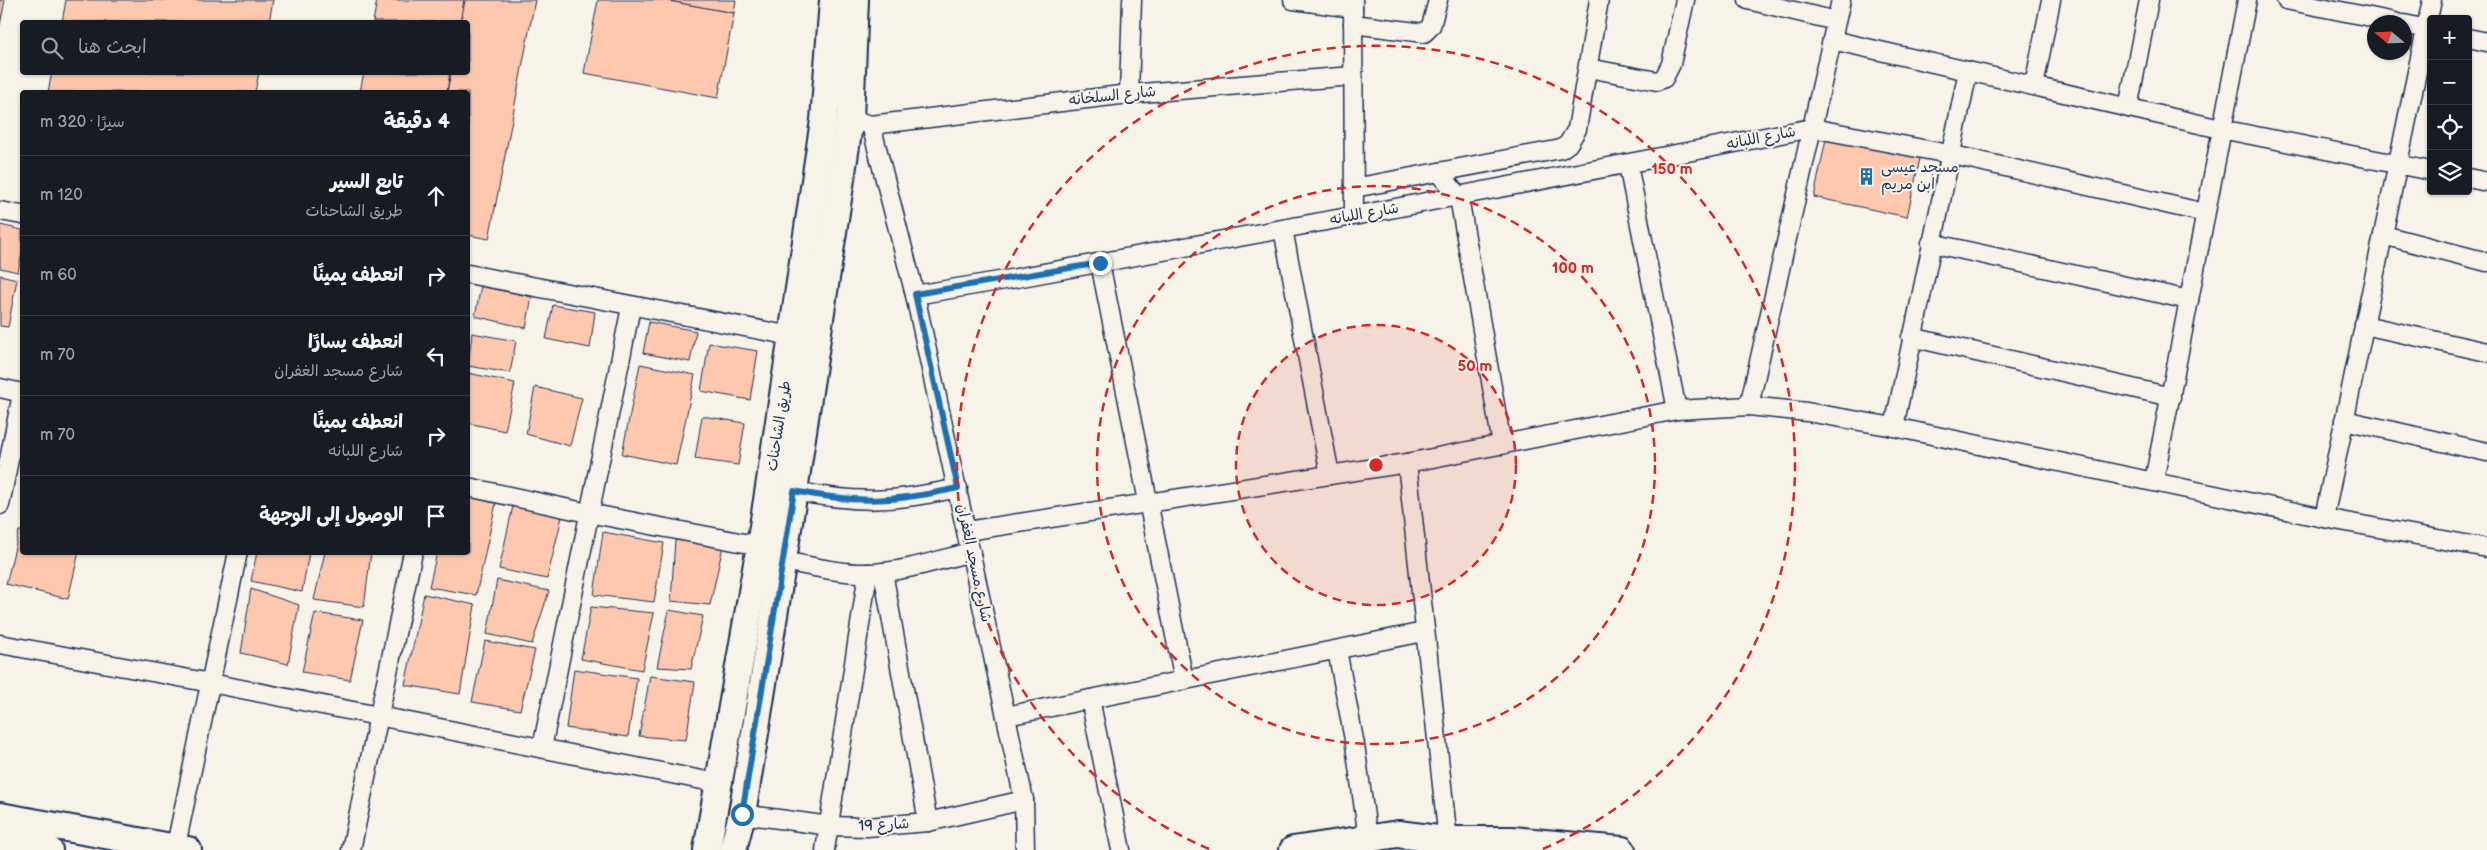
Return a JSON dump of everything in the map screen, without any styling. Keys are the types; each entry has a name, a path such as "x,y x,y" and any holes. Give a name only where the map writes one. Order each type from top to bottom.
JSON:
{"main road":[{"name":"طريق الشاحنات","path":"707,850 717,783 760,546 792,336 824,120 833,0"},
{"name":"طريق الشاحنات","path":"732,850 742,814 794,491 861,122 855,0"},
{"path":"0,816 179,849"},
{"path":"1293,850 1368,838 1411,834 1443,847 1512,840 1622,850"},
{"path":"0,841 50,850"}],"street":[{"path":"1129,94 1132,0"},
{"path":"1293,0 1353,11 1424,33 1431,26 1438,0"},
{"path":"1354,188 1561,149 1568,144 1577,129 1599,0"},
{"path":"1588,68 1657,81 1664,78 1671,64 1685,0"},
{"path":"1748,0 1836,21"},
{"path":"1749,406 1841,0"},
{"path":"2034,86 2051,0"},
{"path":"2128,108 2149,0"},
{"path":"2154,481 2247,0"},
{"path":"2286,0 2367,16"},
{"path":"2430,15 2432,0"},
{"path":"1353,11 1354,215"},
{"path":"2412,26 2427,29"},
{"path":"2324,518 2397,164 2427,33"},
{"path":"2472,39 2487,42"},
{"path":"1832,40 2221,129 2427,170"},
{"path":"1894,427 1949,154 1968,71"},
{"name":"شارع السلخانه","path":"861,122 1129,94 1354,76"},
{"name":"شارع مسجد الغفران","path":"861,122 915,294 1024,800 1025,850"},
{"path":"1812,128 1949,154 2205,213"},
{"name":"شارع اللبانه","path":"915,294 1100,263 1628,165 1812,128"},
{"path":"1628,165 1677,410"},
{"path":"1439,172 1459,196 1502,445"},
{"path":"2472,178 2487,180"},
{"path":"0,210 20,215"},
{"path":"1283,229 1330,475"},
{"path":"2382,235 2487,262"},
{"path":"1931,243 2189,300"},
{"path":"1100,263 1150,503 1184,680"},
{"path":"470,278 792,336"},
{"path":"542,748 631,307"},
{"path":"2364,325 2487,352"},
{"path":"1911,337 2171,397"},
{"path":"0,388 20,393"},
{"path":"0,505 20,403"},
{"path":"967,531 1406,463 1677,410 1749,406 1807,412 1894,427 2324,518 2487,548"},
{"path":"2344,420 2487,452"},
{"path":"1406,463 1424,632 1443,847"},
{"path":"470,487 588,514 760,546"},
{"path":"794,491 833,499 873,501 912,498 958,488"},
{"path":"783,561 835,570 876,572 971,552"},
{"path":"179,849 237,555"},
{"path":"351,850 412,555"},
{"path":"876,572 928,822"},
{"path":"825,850 876,572"},
{"path":"1006,716 1424,632"},
{"path":"0,644 211,683 717,783"},
{"path":"1337,650 1355,745 1368,838"},
{"path":"1090,699 1121,850"},
{"name":"شارع 19","path":"742,814 830,826 867,827 928,822 1024,800"}],"building":[{"path":"0,0 5,0 0,25"},
{"path":"66,0 273,0 269,20 62,20"},
{"path":"377,0 464,0 460,20 373,20"},
{"path":"465,0 535,0 489,239 470,235 470,90 447,90 450,75 470,75 470,20 461,20"},
{"path":"598,0 664,0 734,13 718,98 584,73"},
{"path":"664,0 736,0 734,13"},
{"path":"51,75 258,75 255,90 48,90"},
{"path":"363,75 450,75 447,90 360,90"},
{"name":"مسجد عيسى ابن مريم","path":"1827,134 1921,154 1907,217 1814,197"},
{"path":"0,225 20,230 20,262 18,272 0,268"},
{"path":"0,275 17,279 8,327 0,326"},
{"path":"481,286 532,297 526,328 475,316"},
{"path":"553,305 595,312 590,348 546,339"},
{"path":"649,322 696,331 690,362 643,353"},
{"path":"472,333 516,341 510,373 470,366"},
{"path":"709,343 758,351 750,400 701,391"},
{"path":"640,364 695,375 676,465 622,454"},
{"path":"470,373 515,383 505,431 470,423"},
{"path":"535,387 582,398 570,446 526,434"},
{"path":"702,416 745,423 738,465 695,459"},
{"path":"470,496 496,503 476,595 429,587 436,555 470,555"},
{"path":"513,506 562,517 547,579 499,569"},
{"path":"19,531 20,555 78,555 68,599 6,584"},
{"path":"603,532 664,543 654,602 594,595"},
{"path":"675,540 723,546 710,605 671,601"},
{"path":"256,555 308,555 302,592 251,581"},
{"path":"324,555 371,555 364,607 314,600"},
{"path":"497,580 549,591 532,644 487,634"},
{"path":"251,589 299,605 288,664 241,653"},
{"path":"424,594 475,605 460,694 405,685"},
{"path":"591,607 654,613 642,670 581,659"},
{"path":"669,610 703,616 691,669 657,667"},
{"path":"315,613 363,620 350,680 302,672"},
{"path":"485,641 535,650 520,710 472,702"},
{"path":"574,669 637,678 628,737 566,728"},
{"path":"650,676 695,682 686,740 639,736"}],"place":[{"name":"مسجد عيسى ابن مريم","path":"1867,176"}],"route":[{"path":"742,814 794,491 833,499 873,501 912,498 958,488 915,294 1100,263"}]}
